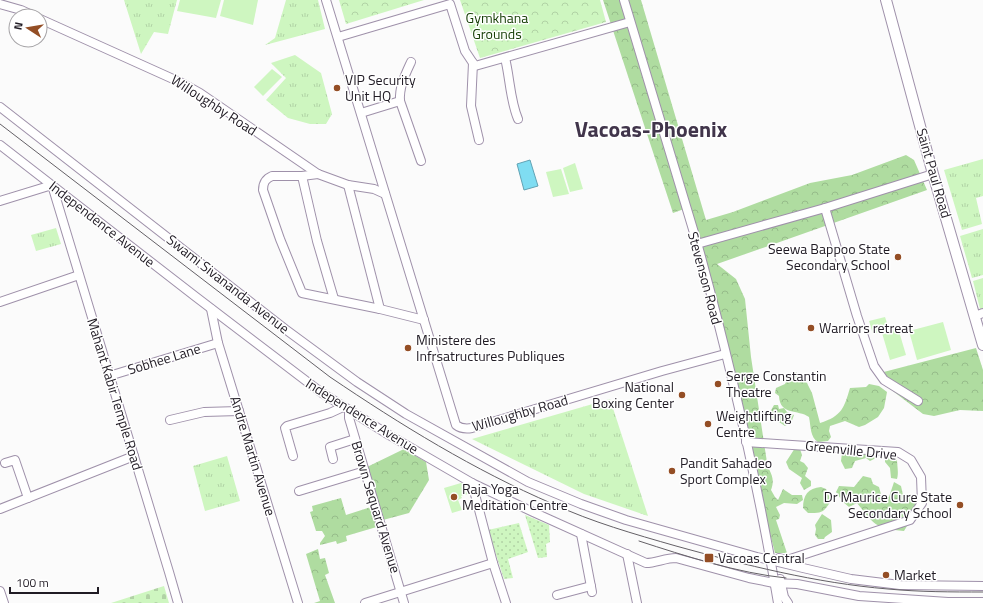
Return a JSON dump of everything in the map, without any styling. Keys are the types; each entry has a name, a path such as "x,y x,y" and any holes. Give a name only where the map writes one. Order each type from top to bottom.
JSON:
{"main road":[{"name":"Saint Paul Road","path":"886,0 933,174 979,315 983,345"}],"street":[{"name":"Willoughby Road","path":"326,0 455,422 459,428 472,428 662,371 725,354"},
{"name":"Stevenson Road","path":"624,0 697,244 725,354 778,583"},
{"path":"0,4 14,8"},
{"path":"338,37 450,4 465,50 475,66 630,22"},
{"name":"Willoughby Road","path":"48,23 182,83 200,93 318,174 348,185 374,189 385,194"},
{"path":"505,58 514,109 518,119"},
{"path":"410,62 404,76 400,92 400,101 421,160"},
{"path":"473,63 471,106 479,140"},
{"path":"361,113 400,101"},
{"name":"Swami Sivananda Avenue","path":"0,107 285,329 357,382 406,414 528,482 581,504 626,520 772,559"},
{"name":"Independence Avenue","path":"0,145 322,393 346,409 472,483 642,562 650,563 676,558 750,578 778,583"},
{"path":"318,174 302,176 272,176 264,182 263,190 280,239 302,293 380,308 424,320"},
{"path":"697,244 825,208 933,174"},
{"path":"302,176 317,241 334,299"},
{"path":"360,187 372,186 377,183 380,178"},
{"path":"0,201 52,185"},
{"name":"Mahant Kabir Temple Road","path":"52,185 178,603"},
{"path":"348,185 380,308"},
{"path":"825,208 857,316 874,366 884,380 918,401"},
{"path":"0,302 79,275"},
{"name":"Andre Martin Avenue","path":"211,309 218,343 298,603"},
{"name":"Sobhee Lane","path":"109,376 218,343"},
{"path":"293,456 285,428 346,409"},
{"name":"Brown Sequard Avenue","path":"346,409 404,603"},
{"path":"170,420 204,412 239,411"},
{"path":"332,459 330,447 355,439"},
{"name":"Greenville Drive","path":"746,442 898,452 911,460 921,477 922,503 910,520 786,560 772,559"},
{"path":"0,509 134,456"},
{"path":"5,463 15,460 28,498"},
{"path":"300,491 365,471"},
{"path":"472,483 493,563 506,603"},
{"path":"557,595 591,589 581,534"},
{"path":"627,554 637,603"},
{"path":"772,559 851,579 900,584 983,586"},
{"path":"365,603 493,563"},
{"path":"778,583 797,584 881,599 983,602"},
{"path":"778,583 786,600"},
{"path":"778,583 778,603"},
{"path":"786,600 787,591 797,584"},
{"path":"0,591 4,603"}],"green space":[{"path":"124,0 177,0 168,34 154,32 141,54"},
{"path":"180,0 221,0 216,18 177,11"},
{"path":"224,0 258,0 253,25 220,16"},
{"path":"286,0 318,0 325,29 265,45 275,38"},
{"path":"339,0 424,0 346,24"},
{"name":"Gymkhana Grounds","path":"460,0 600,0 606,22 480,58"},
{"path":"603,0 641,0 706,220 733,212 810,183 852,175 906,155 914,160 927,190 717,264 736,279 745,299 751,357 768,469 773,480 771,490 778,500 783,489 792,495 802,495 803,500 797,504 784,503 776,507 780,515 779,519 776,520 787,553 775,553 687,208 673,213"},
{"path":"295,55 321,73 332,114 326,124 310,124 288,118 266,100 286,78 271,63"},
{"path":"272,69 282,77 263,96 254,87"},
{"path":"983,159 983,196 976,198 982,224 962,230 944,170"},
{"path":"575,163 583,189 570,192 563,168"},
{"path":"561,169 569,194 553,197 546,172"},
{"path":"56,228 61,244 36,251 31,235"},
{"path":"983,229 983,275 972,278 960,236"},
{"path":"983,278 983,308 980,309 973,281"},
{"path":"885,317 889,329 873,334 869,321"},
{"path":"943,322 951,350 917,360 909,331"},
{"path":"898,328 906,355 890,360 882,333"},
{"path":"976,348 983,370 983,411 960,410 934,416 923,414 881,382 876,374"},
{"path":"796,372 807,383 812,393 820,423 838,414 844,406 850,388 866,387 869,384 879,386 887,392 884,408 878,417 859,427 845,421 830,426 829,431 831,437 828,441 818,442 812,435 809,417 790,411 783,407 779,396 775,393 776,388 785,384 790,374"},
{"path":"610,399 648,516 584,494 472,439"},
{"path":"774,405 778,405 779,409 784,408 787,412 794,415 791,423 785,426 770,418 770,412"},
{"path":"795,448 800,449 802,455 800,461 808,468 805,476 811,481 811,486 804,490 800,483 802,478 789,469 786,462"},
{"path":"404,449 426,462 429,480 409,513 383,520 367,467"},
{"path":"848,450 852,454 858,451 873,451 876,458 870,461 866,458 855,461 852,468 845,469 841,461 842,453"},
{"path":"893,453 897,459 897,479 891,478 890,468 885,462 885,457"},
{"path":"227,456 240,501 205,511 193,466"},
{"path":"863,476 871,478 873,484 879,487 882,498 889,497 894,482 901,486 903,495 916,494 919,506 904,531 881,527 872,521 857,503 849,507 843,502 836,492 839,486 854,487"},
{"name":"Raja Yoga Meditation Centre","path":"461,483 465,484 468,494 461,496 462,498 458,500 462,510 452,513 444,488"},
{"path":"821,487 826,489 831,501 822,512 808,513 803,508 805,496 813,489"},
{"path":"341,498 346,515 374,506 380,526 346,536 347,541 337,544 336,541 320,545 325,536 322,531 316,531 310,512 313,511 312,506"},
{"path":"822,514 831,520 832,532 824,539 818,539 815,535 815,525"},
{"path":"525,515 549,525 550,542 546,544 547,557 538,558"},
{"path":"519,523 528,552 508,559 513,578 504,579 488,530"},
{"path":"318,549 320,559 325,558 329,573 325,575 335,603 314,603 320,601 306,554"},
{"path":"164,586 169,603 111,603"}],"water":[{"path":"530,160 538,186 524,190 517,164"}],"tram line":[{"path":"0,124 330,377 438,446 524,491 598,522 629,532 702,553 807,578 888,589 983,592"},
{"path":"639,541 731,568 768,576 786,578"}],"place":[{"name":"VIP Security Unit HQ","path":"337,88"},
{"name":"Seewa Bappoo State Secondary School","path":"898,257"},
{"name":"Warriors retreat","path":"811,328"},
{"name":"Ministere des Infrsatructures Publiques","path":"408,348"},
{"name":"Serge Constantin Theatre","path":"718,384"},
{"name":"National Boxing Center","path":"682,395"},
{"name":"Weightlifting Centre","path":"708,424"},
{"name":"Pandit Sahadeo Sport Complex","path":"672,471"},
{"name":"Raja Yoga Meditation Centre","path":"454,497"},
{"name":"Dr Maurice Cure State Secondary School","path":"960,505"},
{"name":"Vacoas Central","path":"709,558"},
{"name":"Market","path":"886,575"}],"district":[{"name":"Vacoas-Phoenix","path":"651,129"}]}
